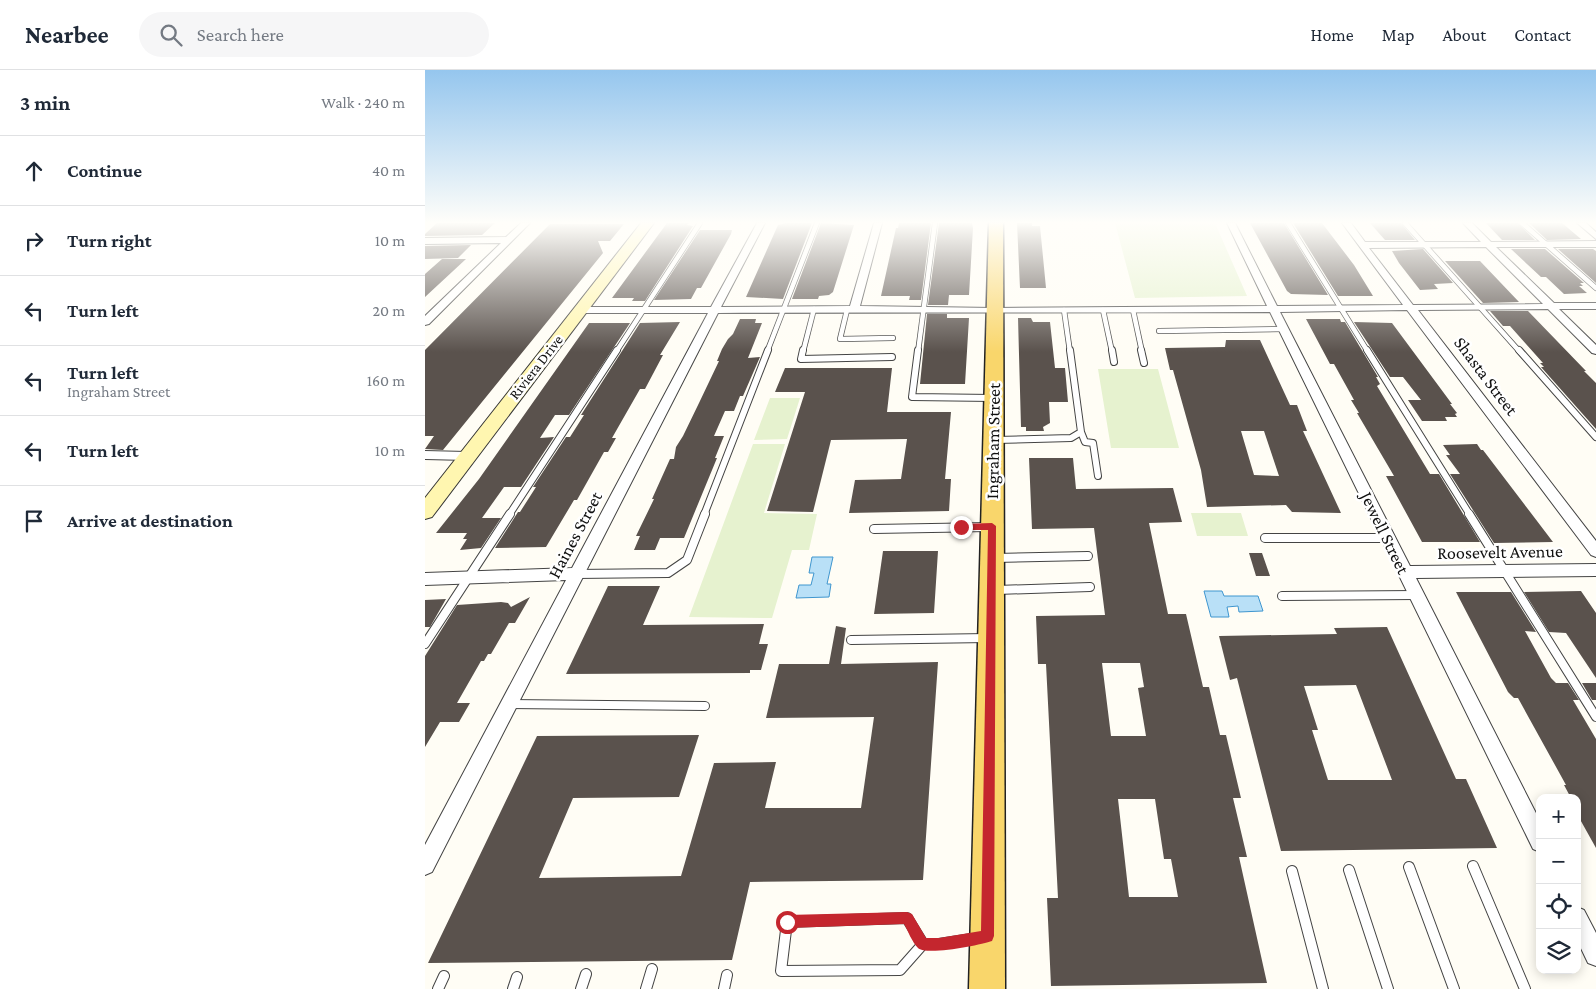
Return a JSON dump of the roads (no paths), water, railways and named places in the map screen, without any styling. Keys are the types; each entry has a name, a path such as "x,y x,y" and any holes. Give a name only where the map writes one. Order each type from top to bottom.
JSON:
{"main road":[{"name":"Ingraham Street","path":"987,989 995,266"}],"street":[{"path":"425,322 482,266"},
{"name":"Riviera Drive","path":"425,512 615,266"},
{"name":"Haines Street","path":"425,865 738,266"},
{"path":"851,310 865,266"},
{"name":"Jewell Street","path":"1252,266 1538,839"},
{"name":"Shasta Street","path":"1379,266 1596,551"},
{"path":"1511,266 1596,351"},
{"path":"581,310 923,309 994,311 1596,306"},
{"path":"425,455 467,456"},
{"name":"Roosevelt Avenue","path":"1404,572 1596,570"},
{"path":"425,579 576,574"},
{"path":"1581,926 1596,955"}],"lane":[{"path":"425,644 673,266"},
{"path":"576,574 668,573 687,560 801,266"},
{"path":"929,266 912,397 993,398"},
{"path":"1315,266 1596,717"},
{"path":"1443,266 1596,436"},
{"path":"1570,266 1596,288"},
{"path":"814,310 801,359 892,357"},
{"path":"851,310 840,339 893,338"},
{"path":"1064,310 1081,432 1085,442 1093,443 1097,476"},
{"path":"1103,310 1114,362"},
{"path":"1133,310 1144,363"},
{"path":"1159,331 1283,329"},
{"path":"993,440 1071,438 1081,432"},
{"path":"874,529 992,526"},
{"path":"1265,538 1388,538"},
{"path":"992,558 1088,556"},
{"path":"991,590 1090,586"},
{"path":"1282,596 1416,595"},
{"path":"851,640 991,638"},
{"path":"509,704 705,706"},
{"path":"1473,866 1525,989"},
{"path":"1409,867 1454,989"},
{"path":"1349,870 1388,989"},
{"path":"1292,871 1323,989"},
{"path":"923,944 907,918 787,922 781,971 900,970 923,944 939,944 987,936"},
{"path":"646,989 652,969"},
{"path":"581,989 586,974"},
{"path":"724,989 727,975"},
{"path":"438,989 444,976"},
{"path":"513,989 517,976"}],"water":[{"path":"812,557 833,557 827,584 831,584 829,597 796,598 799,585 811,585 814,573 809,573"},
{"path":"1204,591 1222,591 1224,596 1258,596 1263,611 1239,612 1238,606 1227,607 1229,617 1211,617"}]}
